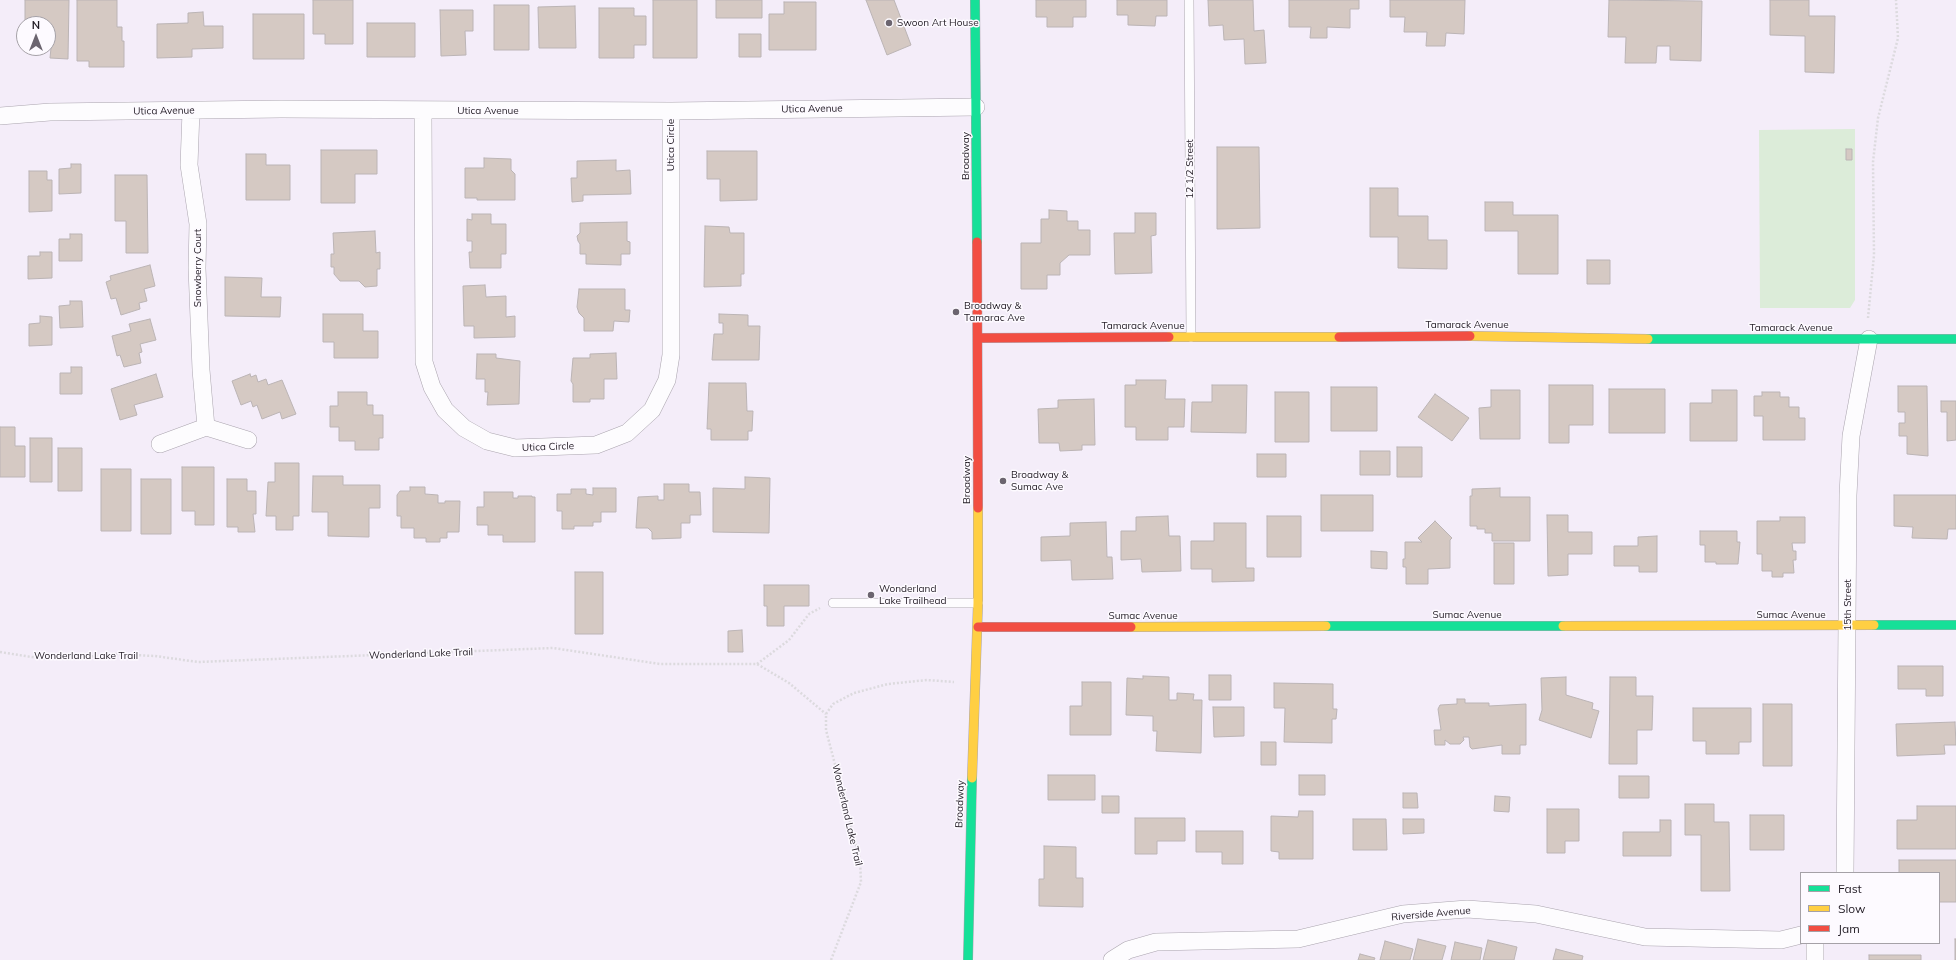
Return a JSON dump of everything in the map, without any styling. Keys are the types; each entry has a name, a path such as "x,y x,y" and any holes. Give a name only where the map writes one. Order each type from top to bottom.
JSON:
{"street":[{"name":"Broadway","path":"968,960 968,894 978,627 978,338 975,0"},
{"name":"Utica Avenue","path":"0,116 50,112 191,111 280,108 423,111 671,111 976,108"},
{"name":"Snowberry Court","path":"191,111 189,165 198,224 196,268 201,370 206,427"},
{"name":"Utica Circle","path":"423,111 424,362 432,387 445,410 464,428 486,441 514,448 596,445 627,433 652,410 668,380 671,355 671,111"},
{"name":"Tamarack Avenue","path":"978,338 1527,336 1663,339 1956,339"},
{"name":"15th Street","path":"1845,872 1848,495 1851,436 1869,339"},
{"path":"160,444 206,427 248,440"},
{"name":"Sumac Avenue","path":"978,627 1956,626"},
{"name":"Riverside Avenue","path":"1112,960 1128,950 1156,942 1298,938 1403,914 1467,910 1536,914 1645,937 1781,940 1800,935"},
{"path":"1815,944 1815,960"}],"lane":[{"name":"12 1/2 Street","path":"1190,0 1191,337"},
{"path":"832,602 978,602"}],"path":[{"path":"1869,339 1868,321 1874,255 1874,162 1878,118 1898,38 1896,0"},
{"path":"832,602 809,614 789,640 757,664 789,683 826,714 833,704 854,693 888,684 927,680 977,684"},
{"name":"Wonderland Lake Trail","path":"0,652 38,658 70,659 113,654 155,656 198,662 553,648 660,664 757,664"},
{"name":"Wonderland Lake Trail","path":"826,714 826,730 860,860 861,882 831,960"}],"green space":[{"path":"1855,129 1855,300 1850,308 1760,308 1759,130"}],"building":[{"path":"25,0 69,0 68,59 50,58 50,56 56,56 56,16 25,16"},
{"path":"77,0 117,0 117,27 122,27 122,41 124,41 124,67 89,67 89,61 77,61"},
{"path":"313,0 353,0 353,44 325,44 325,34 313,34"},
{"path":"653,0 697,0 697,58 653,58"},
{"path":"716,0 762,0 762,18 716,18"},
{"name":"Swoon Art House","path":"866,0 894,0 911,45 887,55"},
{"path":"1036,0 1086,0 1086,17 1073,17 1073,27 1047,27 1047,17 1036,17"},
{"path":"1117,0 1167,0 1167,16 1156,16 1155,26 1128,25 1128,15 1117,15"},
{"path":"1208,0 1253,0 1254,31 1264,30 1266,63 1245,64 1244,39 1224,40 1223,25 1209,26"},
{"path":"1289,0 1359,0 1359,9 1350,9 1350,28 1327,27 1327,38 1310,38 1311,27 1289,27"},
{"path":"1390,0 1465,0 1464,34 1446,33 1445,46 1426,46 1427,32 1404,32 1405,17 1390,17"},
{"path":"1609,0 1702,1 1701,61 1670,60 1670,46 1657,46 1656,63 1625,63 1626,37 1608,37"},
{"path":"1770,0 1809,0 1809,16 1835,16 1834,73 1805,72 1805,36 1770,35"},
{"path":"784,2 816,2 816,50 769,50 769,14 784,14"},
{"path":"494,5 529,5 529,50 494,50"},
{"path":"575,6 576,48 539,48 538,7"},
{"path":"599,8 634,8 634,16 646,16 646,45 634,45 634,58 599,58"},
{"path":"440,10 473,10 473,31 465,31 466,55 441,56"},
{"path":"203,12 204,26 223,26 223,48 192,49 192,57 157,58 157,24 188,23 188,13"},
{"path":"253,14 304,14 304,59 253,59"},
{"path":"367,23 415,23 415,57 367,57"},
{"path":"739,34 761,34 761,57 739,57"},
{"path":"1217,147 1259,147 1260,228 1217,229"},
{"path":"1846,149 1852,149 1852,160 1846,160"},
{"path":"321,150 377,150 377,174 355,174 355,203 321,203"},
{"path":"707,151 757,151 757,200 720,201 720,179 707,179"},
{"path":"246,154 266,154 266,165 290,165 290,200 246,200"},
{"path":"484,158 511,159 511,170 515,174 515,200 477,200 477,198 465,198 465,168 484,168"},
{"path":"616,160 616,171 630,170 631,194 583,195 583,201 572,202 571,178 577,178 577,161"},
{"path":"71,164 81,164 81,193 59,194 59,169 71,168"},
{"path":"29,171 47,171 47,180 52,180 52,211 29,212"},
{"path":"115,175 147,175 148,253 126,253 126,221 115,221"},
{"path":"1370,188 1398,188 1398,216 1428,216 1428,240 1447,240 1447,269 1398,268 1398,237 1370,237"},
{"path":"1485,202 1513,202 1513,215 1558,215 1558,274 1518,274 1518,231 1485,231"},
{"path":"1049,210 1067,211 1067,221 1078,221 1078,230 1090,230 1090,255 1069,255 1060,263 1060,275 1047,275 1047,289 1021,289 1021,243 1041,243 1041,219 1049,219"},
{"path":"1135,213 1156,213 1156,235 1151,236 1152,273 1115,274 1114,233 1135,233"},
{"path":"472,214 491,214 491,224 506,224 506,254 501,254 501,268 470,268 469,252 472,252 472,241 467,241 467,219 472,220"},
{"path":"627,222 627,241 630,242 630,254 621,254 621,265 586,264 586,254 580,254 580,244 577,236 580,233 580,223"},
{"path":"705,226 729,227 730,233 744,233 744,274 741,274 741,286 704,287"},
{"path":"375,231 376,253 380,252 380,269 377,269 377,286 365,287 359,281 340,281 334,274 334,267 331,267 331,254 334,254 333,233"},
{"path":"70,234 82,234 82,261 59,261 59,239 70,239"},
{"path":"40,252 52,252 52,278 28,279 28,256 40,256"},
{"path":"1587,260 1610,260 1610,284 1587,284"},
{"path":"150,265 155,286 144,289 147,301 139,303 140,309 121,315 116,298 111,299 106,282 111,280 110,276"},
{"path":"225,277 262,278 261,297 281,297 280,317 225,316"},
{"path":"485,285 486,297 506,296 506,317 515,316 515,337 474,338 474,326 464,326 463,286"},
{"path":"579,289 625,289 625,310 630,310 629,322 614,321 613,331 584,331 584,318 579,313 577,307"},
{"path":"70,301 82,301 83,327 60,328 59,306 70,305"},
{"path":"323,314 363,314 363,331 378,331 378,358 334,358 334,342 323,342"},
{"path":"719,314 748,315 748,326 760,326 759,360 712,360 714,334 723,334 723,323 719,323"},
{"path":"40,316 52,317 52,345 29,346 29,324 40,323"},
{"path":"150,319 156,340 140,344 142,352 139,353 141,363 124,367 120,355 117,356 112,336 131,331 129,324"},
{"path":"616,353 617,379 604,379 604,399 590,399 590,402 573,402 573,384 571,381 573,358 590,358 590,354"},
{"path":"477,354 496,354 496,358 520,361 519,404 487,405 488,392 485,392 485,379 476,379"},
{"path":"71,367 82,367 82,394 60,394 60,373 71,373"},
{"path":"156,374 163,397 134,405 137,415 120,420 111,389"},
{"path":"250,374 251,377 256,375 258,382 266,379 268,385 282,380 296,414 282,419 280,412 262,419 257,405 253,407 251,401 241,405 232,381"},
{"path":"1136,380 1166,380 1165,399 1185,399 1184,427 1168,427 1168,440 1136,440 1136,427 1125,427 1125,385 1136,385"},
{"path":"709,383 746,383 747,411 753,411 752,431 748,431 748,440 711,440 711,429 707,429"},
{"path":"1212,385 1247,385 1246,433 1191,432 1192,402 1212,402"},
{"path":"1549,385 1593,385 1593,425 1569,425 1569,443 1549,443"},
{"path":"1898,386 1927,386 1928,456 1907,454 1907,436 1899,436 1899,423 1905,423 1905,412 1898,412"},
{"path":"1331,387 1377,387 1377,431 1331,431"},
{"path":"1609,389 1665,389 1665,433 1609,433"},
{"path":"1491,390 1520,390 1520,439 1480,439 1479,408 1491,407"},
{"path":"1712,390 1737,390 1737,441 1690,441 1690,403 1712,403"},
{"path":"338,392 367,392 367,405 373,405 373,415 383,415 383,438 379,438 379,450 355,450 355,441 339,441 339,427 330,427 330,406 338,406"},
{"path":"1275,392 1309,392 1309,442 1275,442"},
{"path":"1762,392 1780,392 1780,397 1789,397 1789,407 1799,407 1799,418 1805,418 1805,440 1763,440 1763,416 1754,416 1754,396 1762,396"},
{"path":"1435,394 1469,418 1452,441 1418,417"},
{"path":"1094,399 1095,445 1082,445 1082,450 1060,451 1059,443 1039,443 1038,409 1058,408 1058,400"},
{"path":"1941,401 1956,401 1956,440 1947,441 1947,412 1941,412"},
{"path":"0,427 15,427 15,446 25,446 25,477 0,477"},
{"path":"30,438 52,438 52,482 30,482"},
{"path":"1397,447 1422,447 1422,477 1397,477"},
{"path":"58,448 82,448 82,491 58,491"},
{"path":"1360,451 1390,451 1390,475 1360,475"},
{"path":"1257,454 1286,454 1286,477 1257,477"},
{"path":"275,463 299,463 299,516 293,516 293,530 276,530 276,516 266,516 268,482 275,482"},
{"path":"182,467 214,467 214,525 195,525 195,511 182,511"},
{"path":"101,469 131,469 131,531 101,531"},
{"path":"313,476 343,476 343,485 380,485 380,508 369,508 369,537 328,536 328,512 312,512"},
{"path":"745,477 770,478 769,533 713,532 713,488 745,489"},
{"path":"141,479 171,479 171,534 141,534"},
{"path":"227,479 247,479 247,491 256,491 256,514 253,514 255,532 238,532 238,527 227,527"},
{"path":"664,484 689,484 689,492 700,492 701,515 690,515 690,523 681,523 681,538 652,539 652,532 648,528 636,528 638,497 658,496 658,500 664,500"},
{"path":"410,487 425,487 425,494 438,495 438,503 445,503 445,501 460,501 459,532 447,532 447,538 440,538 440,542 426,542 426,538 414,538 414,528 401,528 401,516 397,516 397,495 400,491 410,491"},
{"path":"593,488 616,488 616,512 601,512 601,522 593,522 593,526 574,526 574,529 562,529 562,511 557,511 557,494 571,494 571,489 586,489 586,494 593,495"},
{"path":"1500,488 1500,497 1530,497 1530,541 1492,541 1492,533 1485,533 1485,529 1477,529 1477,526 1470,526 1470,496 1472,496 1472,489"},
{"path":"484,492 513,492 513,498 518,498 518,496 535,497 535,542 503,542 503,535 488,535 488,525 477,525 477,507 484,507"},
{"path":"1321,495 1373,495 1373,531 1321,531"},
{"path":"1894,495 1956,495 1956,529 1948,529 1947,539 1912,538 1913,527 1894,526"},
{"path":"1547,515 1568,515 1568,532 1592,532 1592,554 1568,554 1568,575 1548,576"},
{"path":"1168,516 1169,536 1180,536 1181,571 1142,572 1141,559 1121,560 1121,531 1136,531 1136,517"},
{"path":"1267,516 1301,516 1301,557 1267,557"},
{"path":"1780,517 1805,517 1805,543 1792,543 1793,551 1796,551 1796,560 1793,560 1794,573 1783,573 1783,577 1772,577 1772,571 1762,571 1762,554 1757,554 1757,521 1780,521"},
{"path":"1435,521 1452,538 1450,540 1450,568 1428,569 1428,584 1406,584 1406,567 1403,567 1403,559 1405,559 1405,542 1422,542 1418,538"},
{"path":"1106,522 1107,557 1112,557 1113,579 1072,580 1071,560 1041,561 1041,537 1070,536 1070,523"},
{"path":"1214,523 1246,523 1246,568 1254,568 1254,581 1212,582 1212,569 1191,569 1191,541 1214,541"},
{"path":"1700,531 1737,531 1737,542 1740,542 1738,564 1716,564 1716,562 1705,562 1705,545 1700,545"},
{"path":"1657,536 1657,572 1639,572 1639,566 1614,566 1614,546 1638,546 1638,537"},
{"path":"1494,543 1514,543 1514,584 1494,584"},
{"path":"1371,551 1387,552 1387,569 1371,568"},
{"path":"575,572 603,572 603,634 575,634"},
{"path":"764,585 809,585 809,606 784,606 784,626 767,626 767,606 764,606"},
{"path":"742,630 743,652 728,652 728,631"},
{"path":"1898,666 1943,666 1943,696 1926,696 1926,689 1898,689"},
{"path":"1209,675 1231,675 1231,700 1209,700"},
{"path":"1143,676 1169,677 1169,700 1177,700 1177,693 1194,694 1193,700 1202,700 1201,753 1156,751 1157,731 1153,731 1153,716 1126,715 1127,678 1143,679"},
{"path":"1566,677 1566,695 1593,703 1592,709 1599,711 1591,738 1539,720 1542,710 1541,678"},
{"path":"1610,677 1636,677 1636,696 1653,696 1652,730 1637,730 1637,764 1609,764"},
{"path":"1082,682 1111,682 1111,735 1070,735 1070,706 1082,706"},
{"path":"1274,683 1333,684 1333,709 1337,709 1336,719 1332,719 1332,743 1284,742 1285,708 1274,708"},
{"path":"1457,699 1465,699 1465,703 1489,703 1489,706 1526,704 1526,745 1520,745 1520,754 1502,754 1502,745 1472,749 1470,747 1469,737 1463,737 1464,740 1460,744 1450,744 1445,740 1445,745 1435,745 1434,730 1441,730 1438,709 1440,705 1457,704"},
{"path":"1763,704 1792,704 1792,766 1763,766"},
{"path":"1213,707 1244,707 1244,736 1214,737"},
{"path":"1693,708 1751,708 1751,742 1739,742 1739,754 1706,754 1706,741 1693,741"},
{"path":"1955,722 1956,745 1944,745 1945,754 1897,756 1896,724"},
{"path":"1261,742 1276,742 1276,765 1261,765"},
{"path":"1048,775 1095,775 1095,800 1048,800"},
{"path":"1299,775 1325,775 1325,795 1299,795"},
{"path":"1619,776 1649,776 1649,798 1619,798"},
{"path":"1403,793 1417,793 1418,808 1403,808"},
{"path":"1102,796 1119,796 1119,813 1102,813"},
{"path":"1495,796 1510,797 1509,812 1494,811"},
{"path":"1685,804 1714,804 1714,822 1729,822 1730,891 1701,891 1701,835 1685,835"},
{"path":"1917,806 1956,806 1956,849 1897,849 1897,820 1917,820"},
{"path":"1547,809 1579,809 1579,841 1565,841 1565,853 1547,853"},
{"path":"1299,811 1313,811 1313,859 1279,859 1279,852 1271,851 1271,816 1298,817"},
{"path":"1750,815 1784,815 1784,850 1750,850"},
{"path":"1135,818 1185,818 1185,841 1157,841 1157,854 1135,854"},
{"path":"1353,819 1386,819 1387,850 1353,850"},
{"path":"1403,819 1424,819 1424,833 1403,834"},
{"path":"1660,820 1671,820 1671,856 1623,856 1623,832 1660,832"},
{"path":"1196,831 1243,831 1243,864 1222,864 1222,852 1196,852"},
{"path":"1044,846 1076,847 1076,878 1083,878 1083,907 1039,906 1039,879 1044,879"},
{"path":"1899,860 1956,860 1956,902 1940,902 1940,872 1899,872"},
{"path":"1418,939 1446,946 1442,960 1413,960"},
{"path":"1956,939 1956,960 1955,960"},
{"path":"1488,940 1517,947 1514,960 1483,960"},
{"path":"1385,941 1413,949 1410,960 1380,960"},
{"path":"1455,942 1482,948 1480,960 1451,960"},
{"path":"1556,949 1583,956 1582,960 1553,960"},
{"path":"1360,954 1375,958 1374,960 1358,960"},
{"path":"1869,955 1921,955 1921,960 1869,960"}],"traffic: fast":[{"path":"975,0 977,242"},
{"path":"1648,339 1956,339"},
{"path":"1874,625 1956,625"},
{"path":"1326,626 1563,626"},
{"path":"968,960 972,778"}],"traffic: slow":[{"path":"1470,336 1648,339"},
{"path":"1169,337 1339,337"},
{"path":"972,778 978,603 978,508"},
{"path":"1563,626 1874,625"},
{"path":"1131,627 1326,626"}],"traffic: jam":[{"path":"977,242 978,508"},
{"path":"1339,337 1470,336"},
{"path":"978,338 1169,337"},
{"path":"978,627 1131,627"}],"place":[{"name":"Swoon Art House","path":"889,23"},
{"name":"Broadway & Tamarac Ave","path":"956,312"},
{"name":"Broadway & Sumac Ave","path":"1003,481"},
{"name":"Wonderland Lake Trailhead","path":"871,595"}]}
